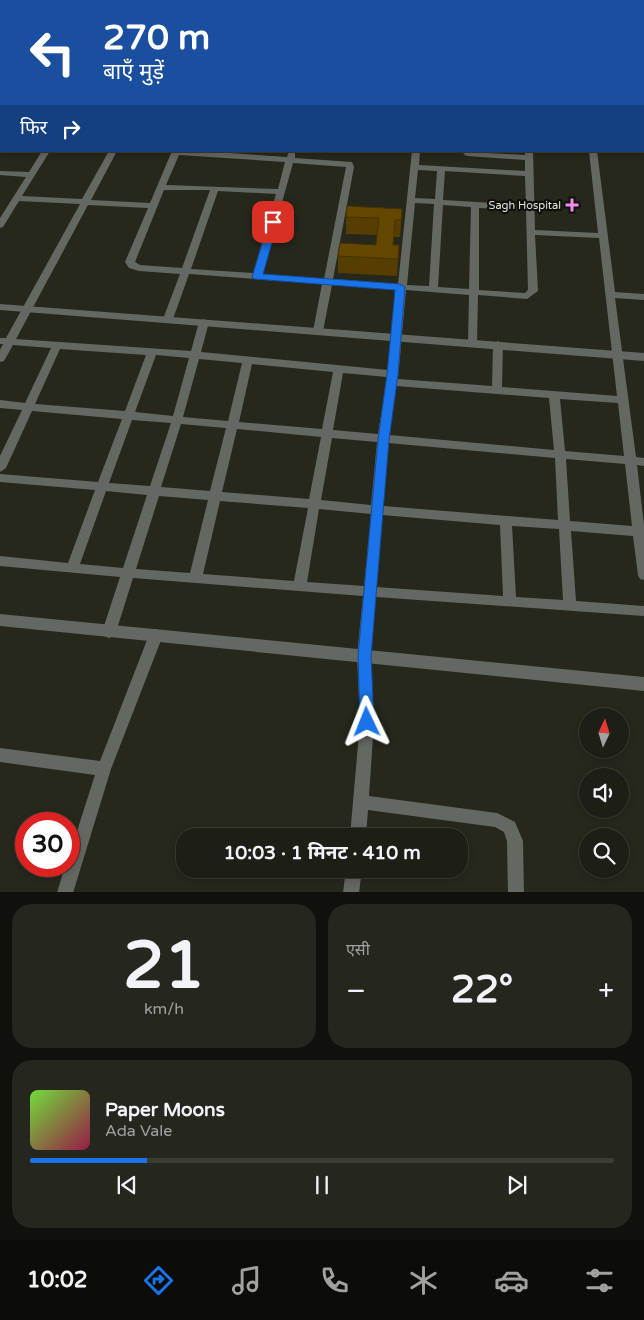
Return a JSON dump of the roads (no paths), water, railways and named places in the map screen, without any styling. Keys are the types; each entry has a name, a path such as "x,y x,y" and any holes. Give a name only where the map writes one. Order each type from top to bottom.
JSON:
{"street":[{"path":"0,224 45,152"},
{"path":"0,359 5,341 28,310 112,152"},
{"path":"318,331 328,282 350,167 344,163 291,155 176,152 130,262 132,266 139,268 186,271 257,277 328,282 400,287 433,290 531,295 533,291 529,154 467,154"},
{"path":"359,828 367,722 364,656 384,440 416,152"},
{"path":"593,152 612,295 616,355 630,461 642,532 644,575"},
{"path":"257,277 291,155"},
{"path":"414,167 529,174"},
{"path":"433,290 441,169"},
{"path":"0,173 31,175"},
{"path":"161,187 281,192"},
{"path":"168,319 215,188"},
{"path":"17,198 152,206"},
{"path":"410,200 530,208"},
{"path":"473,342 475,205"},
{"path":"532,232 604,236"},
{"path":"612,295 644,297"},
{"path":"0,307 473,342 644,357"},
{"path":"109,632 177,420 204,322"},
{"path":"5,341 248,360 497,390 622,400"},
{"path":"497,390 498,344"},
{"path":"0,468 57,345"},
{"path":"72,568 100,487 152,352"},
{"path":"195,579 248,360"},
{"path":"300,585 338,370"},
{"path":"554,395 570,605"},
{"path":"0,404 644,462"},
{"path":"0,478 642,532"},
{"path":"506,520 510,601"},
{"path":"0,561 129,574 644,611"},
{"path":"0,620 644,684"},
{"path":"65,892 104,769 156,635"},
{"path":"0,754 104,769"},
{"path":"362,802 497,820 510,827 516,841 516,892"},
{"path":"351,892 353,878"}],"place":[{"name":"Sagh Hospital","path":"572,205"}]}
